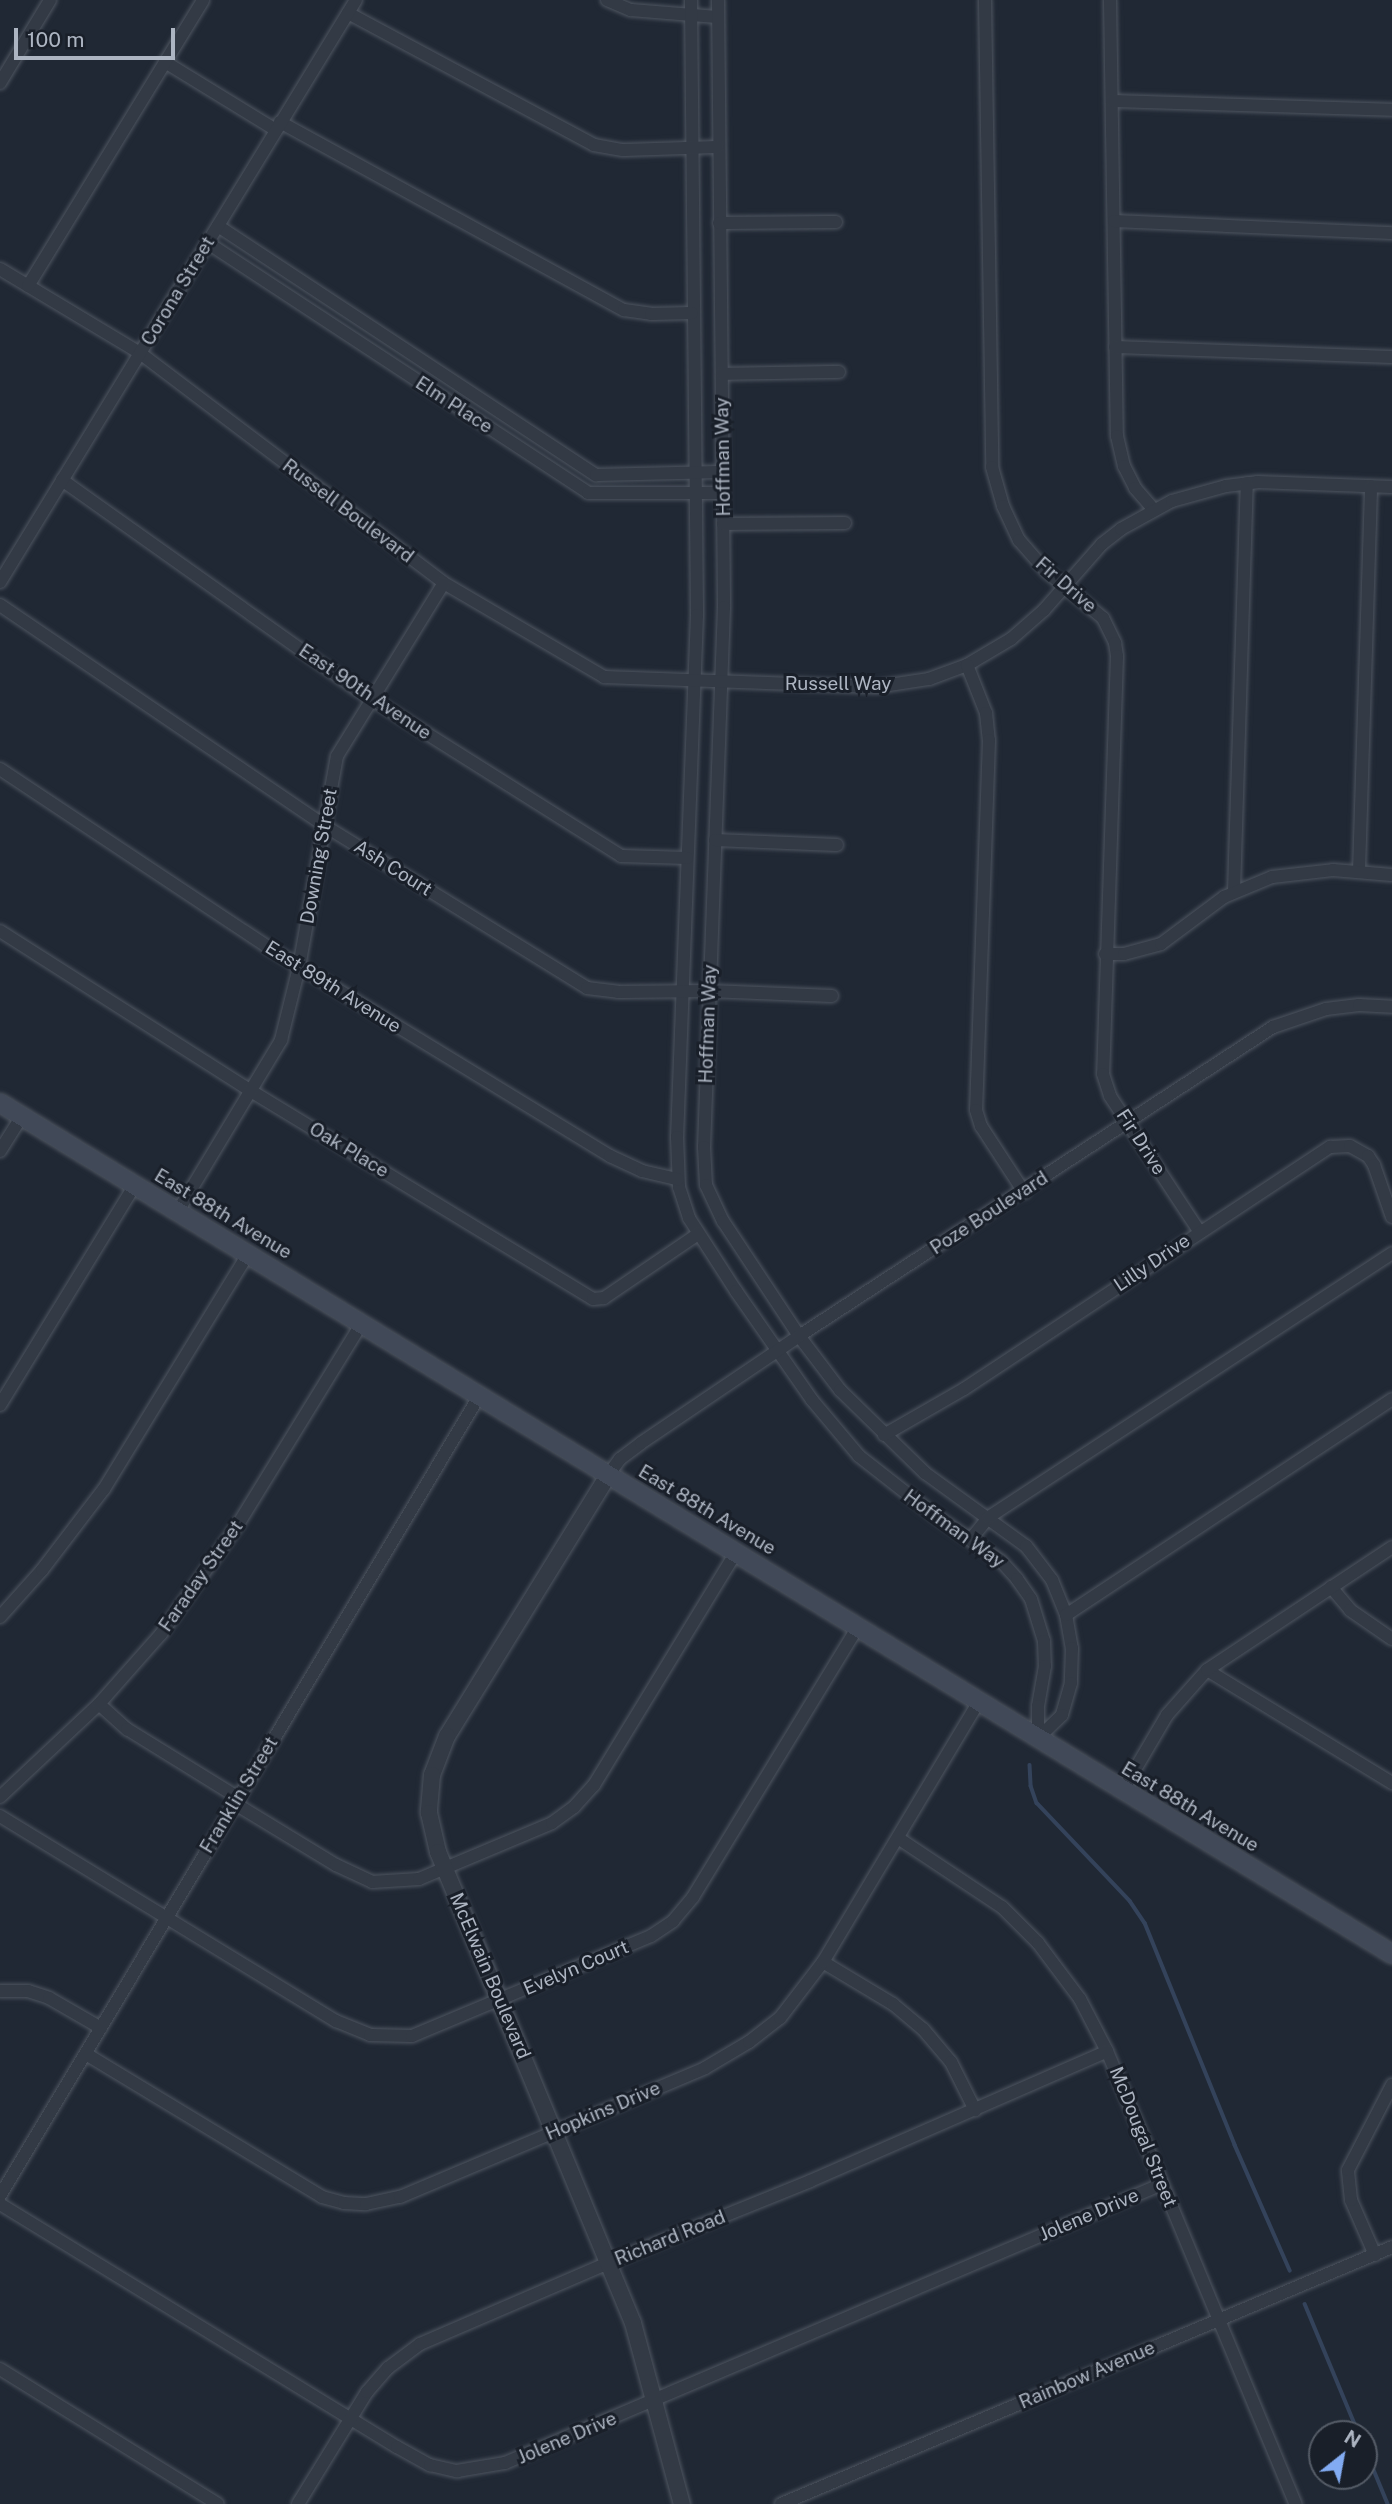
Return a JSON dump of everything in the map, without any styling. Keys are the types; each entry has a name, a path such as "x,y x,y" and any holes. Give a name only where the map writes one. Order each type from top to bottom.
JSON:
{"main road":[{"name":"East 88th Avenue","path":"0,1103 1392,1954"}],"street":[{"path":"0,83 50,0"},
{"path":"28,286 202,0"},
{"name":"Corona Street","path":"0,582 356,0"},
{"path":"607,0 631,10 717,17"},
{"name":"Hoffman Way","path":"691,0 689,15 697,615 677,1138 678,1179 685,1207 698,1234 777,1351 859,1455 933,1514 1001,1561 1017,1579 1038,1619 1044,1641 1045,1666 1038,1706 1038,1738"},
{"name":"Hoffman Way","path":"718,0 723,472 722,682 704,1147 708,1193 799,1336 840,1390 925,1473 1026,1546 1052,1580 1066,1615 1072,1648 1069,1690 1062,1716 1038,1738"},
{"name":"Fir Drive","path":"985,0 992,467 1003,506 1018,540 1064,587 1103,618 1112,632 1117,656 1103,1074 1110,1096 1199,1231"},
{"path":"1110,0 1115,347 1120,452 1135,488 1154,510"},
{"path":"348,13 594,145 623,150 718,147"},
{"path":"165,62 278,126 624,310 651,314 692,313"},
{"path":"1112,101 1392,110"},
{"path":"719,223 836,222"},
{"path":"1114,222 1392,233"},
{"name":"Elm Place","path":"218,226 596,475 723,472"},
{"name":"Elm Place","path":"208,243 588,493 723,493"},
{"name":"Russell Boulevard","path":"0,269 140,354 444,583 594,674 631,679 722,682"},
{"path":"1115,347 1392,357"},
{"path":"722,374 839,373"},
{"name":"East 90th Avenue","path":"62,480 372,699 621,856 687,858"},
{"path":"1234,891 1247,483"},
{"name":"Russell Way","path":"722,682 876,687 929,679 967,665 992,652 1031,623 1102,544 1154,510 1192,494 1247,483 1392,486"},
{"path":"1359,872 1371,486"},
{"path":"723,524 845,523"},
{"name":"Downing Street","path":"178,1211 281,1040 299,967 337,756 444,583"},
{"name":"Ash Court","path":"0,605 325,826 587,988 604,992 709,991 832,996"},
{"path":"967,665 986,713 989,729 976,1110 981,1126 1024,1192"},
{"name":"East 89th Avenue","path":"0,769 299,967 626,1166 678,1179"},
{"path":"715,840 837,845"},
{"path":"1105,954 1124,954 1161,944 1207,908 1234,891 1288,874 1333,870 1392,875"},
{"name":"Oak Place","path":"0,931 251,1091 593,1299 604,1298 698,1234"},
{"name":"Poze Boulevard","path":"609,1474 620,1459 641,1443 799,1336 1024,1192 1257,1037 1289,1020 1326,1009 1351,1005 1392,1007"},
{"path":"0,1152 22,1116"},
{"name":"Lilly Drive","path":"884,1435 964,1389 1199,1231 1319,1154 1339,1145 1361,1151 1374,1165 1392,1217"},
{"path":"0,1405 135,1185"},
{"path":"971,1539 989,1517 1392,1253"},
{"path":"0,1617 43,1570 104,1489 248,1254"},
{"name":"Faraday Street","path":"0,1797 99,1704 161,1634 200,1581 362,1323"},
{"name":"Franklin Street","path":"0,2196 480,1395"},
{"path":"1066,1615 1392,1399"},
{"name":"McElwain Boulevard","path":"609,1474 438,1755 428,1793 429,1813 445,1868 633,2323 682,2504"},
{"path":"1123,1790 1167,1715 1207,1670 1392,1547"},
{"path":"99,1704 127,1729 359,1878 372,1882 403,1882 445,1868 552,1823 584,1798 736,1552"},
{"path":"1331,1587 1350,1610 1392,1639"},
{"name":"Evelyn Court","path":"0,1816 336,2021 370,2035 392,2037 419,2034 651,1936 673,1921 693,1897 858,1627"},
{"path":"1207,1670 1392,1783"},
{"name":"Hopkins Drive","path":"86,2054 303,2188 344,2203 366,2204 400,2197 725,2058 780,2018 824,1962 979,1701"},
{"name":"McDougal Street","path":"898,1838 980,1890 1027,1931 1074,1990 1107,2051 1296,2504"},
{"path":"824,1962 893,2004 923,2029 951,2062 975,2110"},
{"path":"0,1991 38,1994 101,2028"},
{"name":"Richard Road","path":"298,2504 377,2379 411,2350 610,2262 975,2110 1107,2051"},
{"path":"1375,2255 1351,2200 1348,2169 1392,2085"},
{"name":"Jolene Drive","path":"0,2203 430,2465 457,2471 505,2463 1162,2184"},
{"name":"Rainbow Avenue","path":"781,2504 1392,2247"},
{"path":"0,2369 218,2504"}],"waterway":[{"path":"1030,1765 1031,1786 1037,1803 1130,1901 1145,1923 1235,2145 1290,2270"},
{"path":"1305,2304 1353,2420"},
{"path":"1378,2480 1388,2504"}]}
